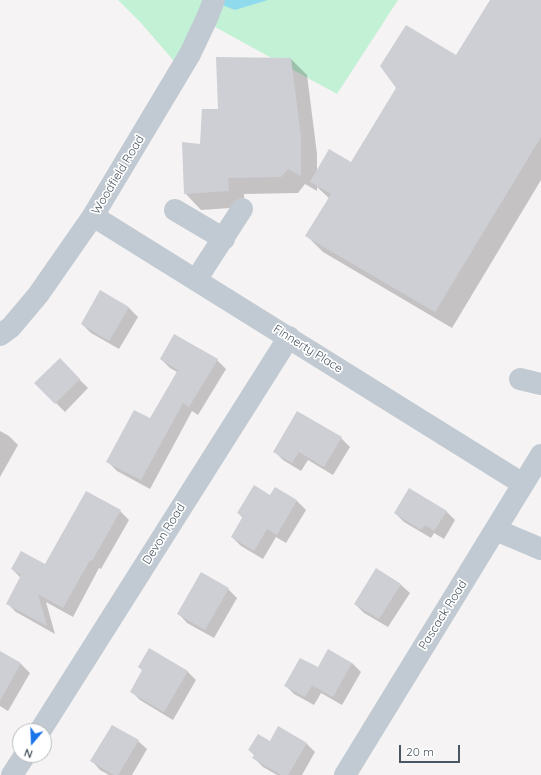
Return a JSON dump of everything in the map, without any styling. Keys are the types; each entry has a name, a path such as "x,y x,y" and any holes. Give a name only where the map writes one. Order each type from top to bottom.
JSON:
{"street":[{"name":"Woodfield Road","path":"0,335 11,327 38,296 93,216 190,54 213,4"},
{"path":"196,280 224,239 242,209"},
{"path":"175,210 224,239"},
{"name":"Finnerty Place","path":"93,216 523,484"},
{"name":"Devon Road","path":"45,723 288,337"},
{"path":"520,378 541,384"},
{"name":"Pascack Road","path":"345,775 541,455"},
{"path":"496,530 541,550"},
{"path":"12,775 20,763"}],"green space":[{"path":"118,0 398,0 337,94 206,22 180,68 141,23"}],"water":[{"path":"209,0 268,0 235,10"}],"building":[{"path":"490,0 541,0 541,137 435,312 305,236 331,194 310,182 329,149 351,162 396,88 380,66 406,25 456,55"},
{"path":"216,57 291,58 301,137 301,176 288,169 281,177 228,178 229,191 184,194 182,142 200,144 202,109 218,109"},
{"path":"100,290 129,307 109,341 81,324"},
{"path":"174,334 218,359 189,407 183,403 141,480 106,462 134,410 150,418 178,370 160,359"},
{"path":"60,358 80,379 55,404 34,383"},
{"path":"297,411 342,437 324,467 299,452 292,463 273,452"},
{"path":"254,485 270,495 275,487 297,500 277,535 267,529 254,551 231,537 243,516 237,513"},
{"path":"409,488 447,511 434,531 425,525 421,530 394,513"},
{"path":"86,491 121,510 92,561 90,560 63,608 38,594 47,626 6,604 21,575 11,569 21,551 45,564"},
{"path":"376,568 401,584 379,619 354,604"},
{"path":"201,572 229,588 205,630 177,614"},
{"path":"149,648 188,671 164,712 130,692 142,670 138,667"},
{"path":"328,649 352,663 333,697 312,685 305,697 284,686 300,658 318,667"},
{"path":"0,651 21,663 0,701"},
{"path":"112,725 139,740 118,775 114,775 90,761"},
{"path":"278,726 307,743 288,775 281,775 252,758 255,754 248,750 258,734 270,741"}]}
